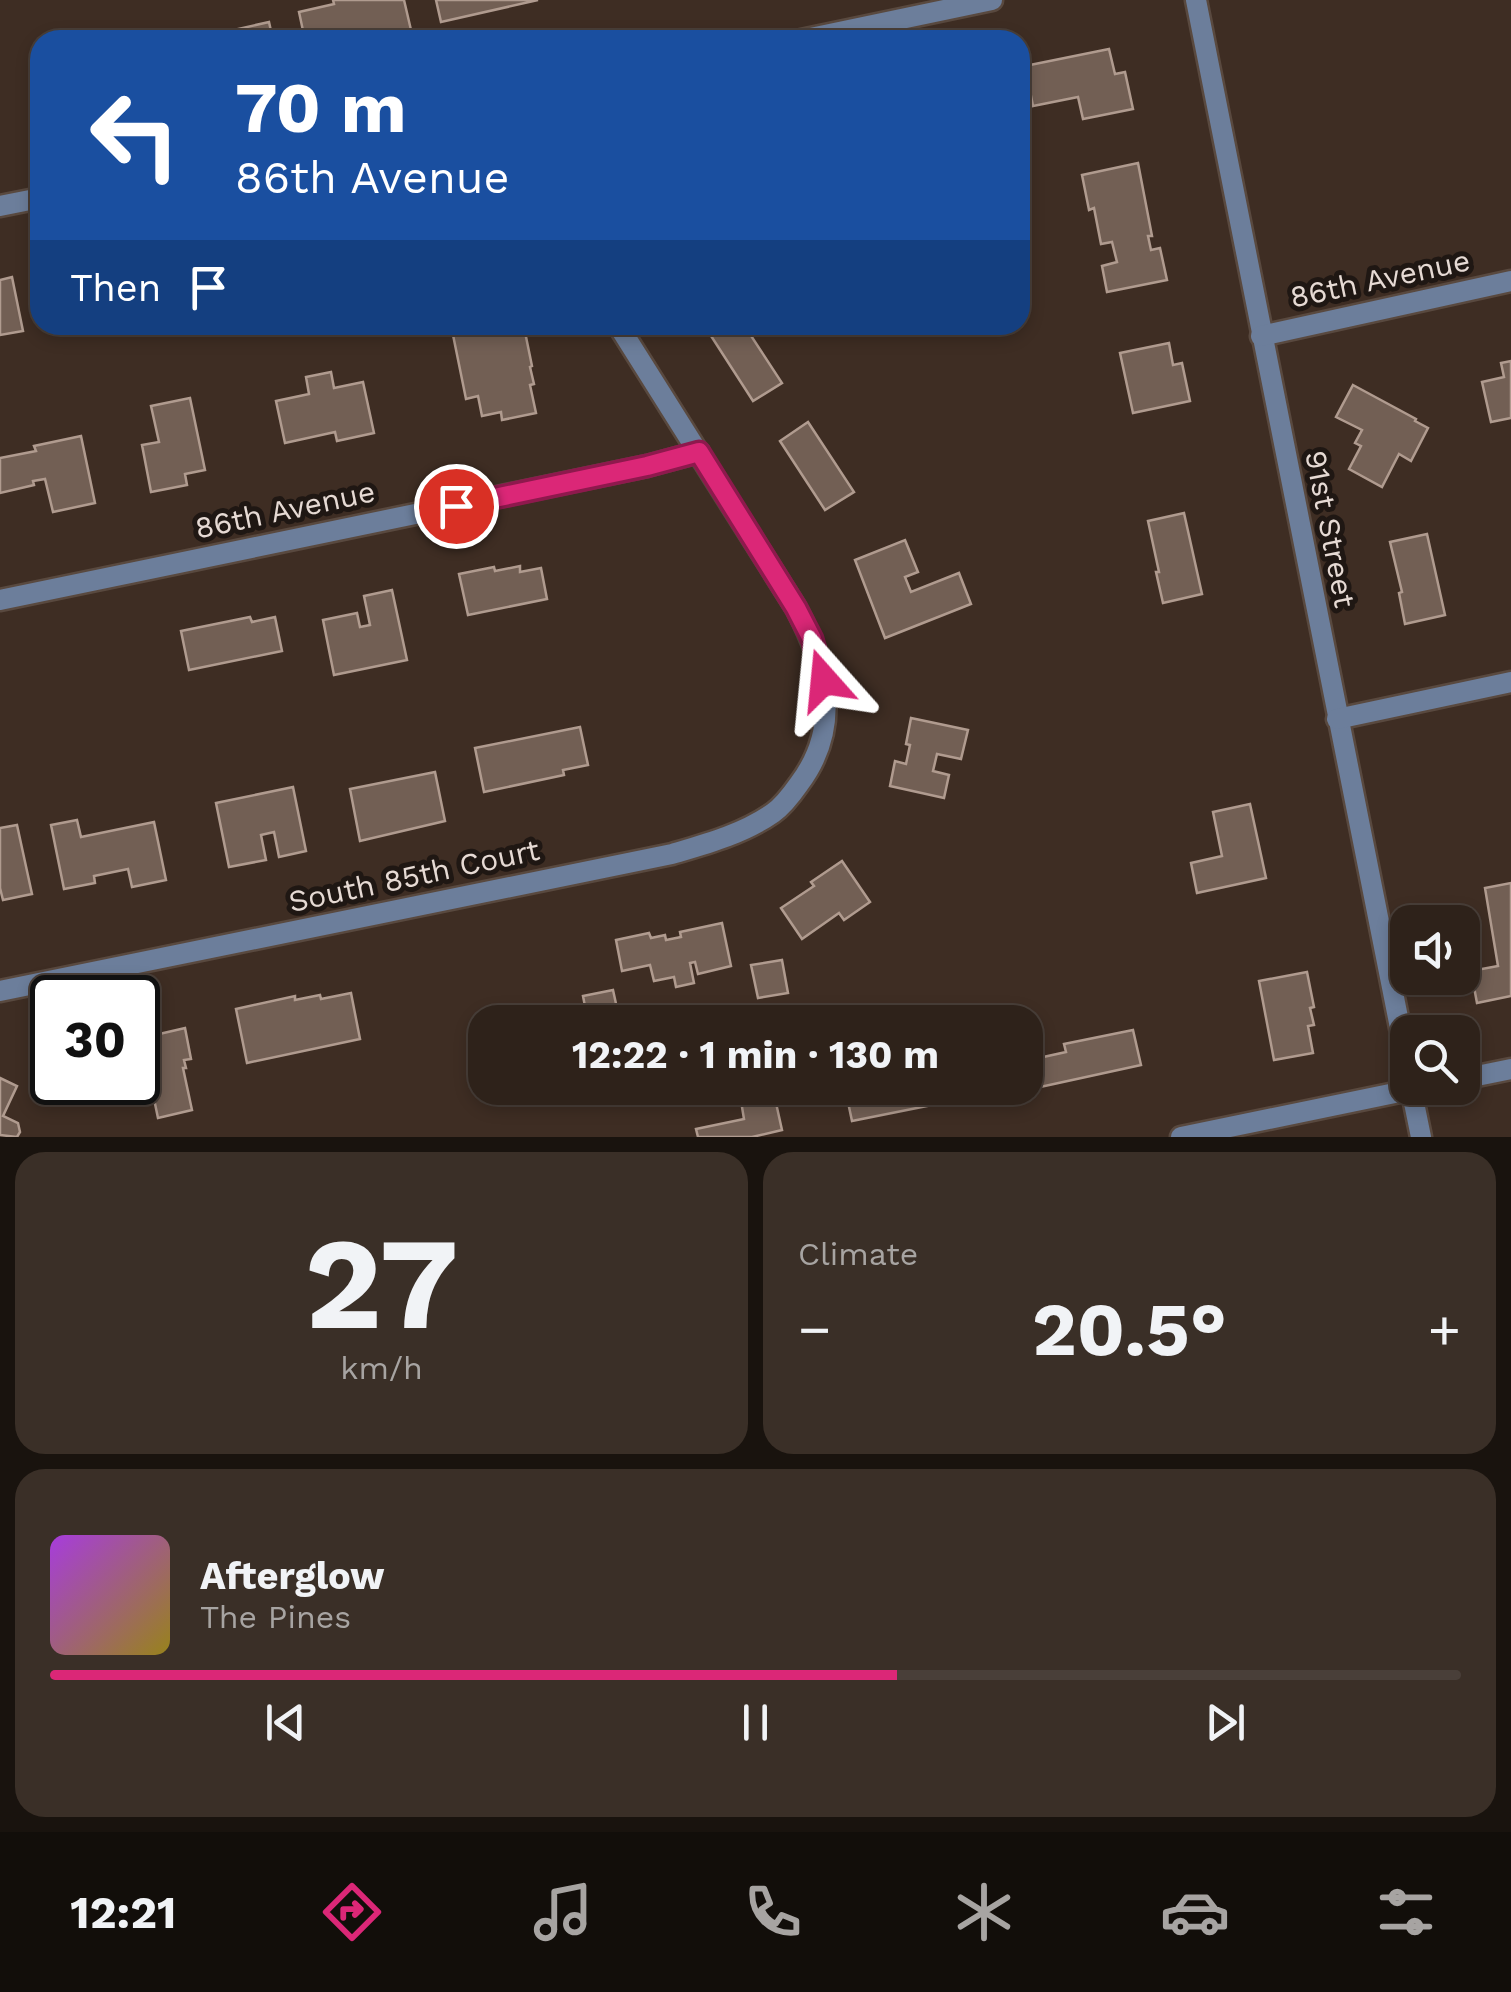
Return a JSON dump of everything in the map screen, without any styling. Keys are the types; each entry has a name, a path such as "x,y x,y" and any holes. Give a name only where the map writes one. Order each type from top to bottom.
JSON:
{"street":[{"path":"849,30 992,0"},
{"name":"91st Street","path":"1196,0 1398,1015"},
{"path":"0,206 30,200"},
{"name":"86th Avenue","path":"1261,336 1511,282"},
{"path":"624,335 699,452"},
{"name":"86th Avenue","path":"0,600 699,452"},
{"name":"South 85th Court","path":"0,991 672,854 715,842 774,812 812,766 823,738 824,680 812,639 796,608 699,452"},
{"path":"1337,719 1511,682"},
{"path":"1480,1074 1511,1068"},
{"path":"1181,1137 1390,1088"},
{"name":"91st Street","path":"1416,1105 1422,1137"}],"building":[{"path":"333,0 404,0 411,30 303,30 299,12 334,4"},
{"path":"436,0 538,0 441,22"},
{"path":"269,22 271,30 233,30"},
{"path":"1109,49 1115,74 1125,72 1133,109 1083,119 1078,97 1033,106 1030,65"},
{"path":"1138,163 1152,236 1148,236 1151,250 1160,248 1167,280 1107,292 1102,266 1117,262 1112,242 1101,244 1082,175"},
{"path":"12,277 23,331 0,335 0,280"},
{"path":"453,335 526,335 536,413 502,420 501,412 482,416 478,396 466,399"},
{"path":"710,335 751,335 782,383 753,401"},
{"path":"1169,343 1173,365 1182,363 1190,401 1133,413 1120,353"},
{"path":"1511,361 1511,418 1491,422 1482,382 1504,377 1501,363"},
{"path":"331,372 334,388 363,382 374,433 337,441 335,432 285,443 276,401 309,394 306,377"},
{"path":"1353,385 1428,428 1411,461 1399,454 1382,487 1349,469 1361,446 1355,443 1362,430 1336,417"},
{"path":"190,398 205,470 185,474 187,485 151,492 142,445 159,442 151,406"},
{"path":"808,422 854,492 825,510 780,441"},
{"path":"81,436 95,503 53,512 45,479 0,493 0,458"},
{"path":"1184,513 1202,594 1163,603 1148,521"},
{"path":"1427,534 1445,615 1405,624 1390,542"},
{"path":"905,540 918,572 905,577 911,592 959,573 971,604 885,638 855,560"},
{"path":"520,566 520,572 541,568 547,599 468,615 459,574"},
{"path":"392,590 407,660 334,675 323,620 357,613 360,627 370,625 364,596"},
{"path":"250,617 252,622 275,617 282,651 189,670 181,631"},
{"path":"911,718 968,730 961,759 937,754 933,771 949,775 944,798 890,786 895,761 906,764"},
{"path":"580,727 588,765 563,770 564,775 484,792 475,748"},
{"path":"435,772 445,821 360,841 350,789"},
{"path":"293,787 306,851 279,857 274,832 261,835 266,860 229,867 216,803"},
{"path":"1250,804 1266,878 1197,893 1191,863 1222,856 1213,812"},
{"path":"77,820 81,837 154,822 166,880 132,887 128,869 94,876 95,883 64,889 51,825"},
{"path":"17,825 32,894 3,900 0,828"},
{"path":"842,861 870,902 844,920 839,913 802,939 781,908"},
{"path":"1511,883 1511,996 1477,1003 1480,969 1498,966 1485,888"},
{"path":"722,923 731,966 698,974 695,962 690,963 694,983 676,987 674,977 654,981 650,965 622,971 616,940 649,933 651,938 665,935 666,940 681,937 680,932"},
{"path":"782,960 788,993 758,998 751,965"},
{"path":"1307,972 1314,1007 1310,1008 1314,1025 1308,1026 1313,1053 1274,1060 1259,981"},
{"path":"613,990 616,1005 585,1005 583,996"},
{"path":"351,993 360,1039 247,1063 236,1009 295,996 295,1000 320,995 321,999"},
{"path":"185,1028 191,1059 184,1060 183,1068 192,1110 158,1118 155,1105 160,1105 160,1034"},
{"path":"1133,1030 1141,1065 1043,1086 1043,1057 1066,1052 1064,1044"},
{"path":"0,1078 17,1086 3,1116 18,1123 17,1137 0,1135"},
{"path":"742,1105 776,1105 782,1130 752,1137 698,1137 696,1129 744,1119"},
{"path":"849,1105 932,1105 852,1121"}],"route":[{"path":"456,506 699,452 796,608 812,639 824,680"}]}
